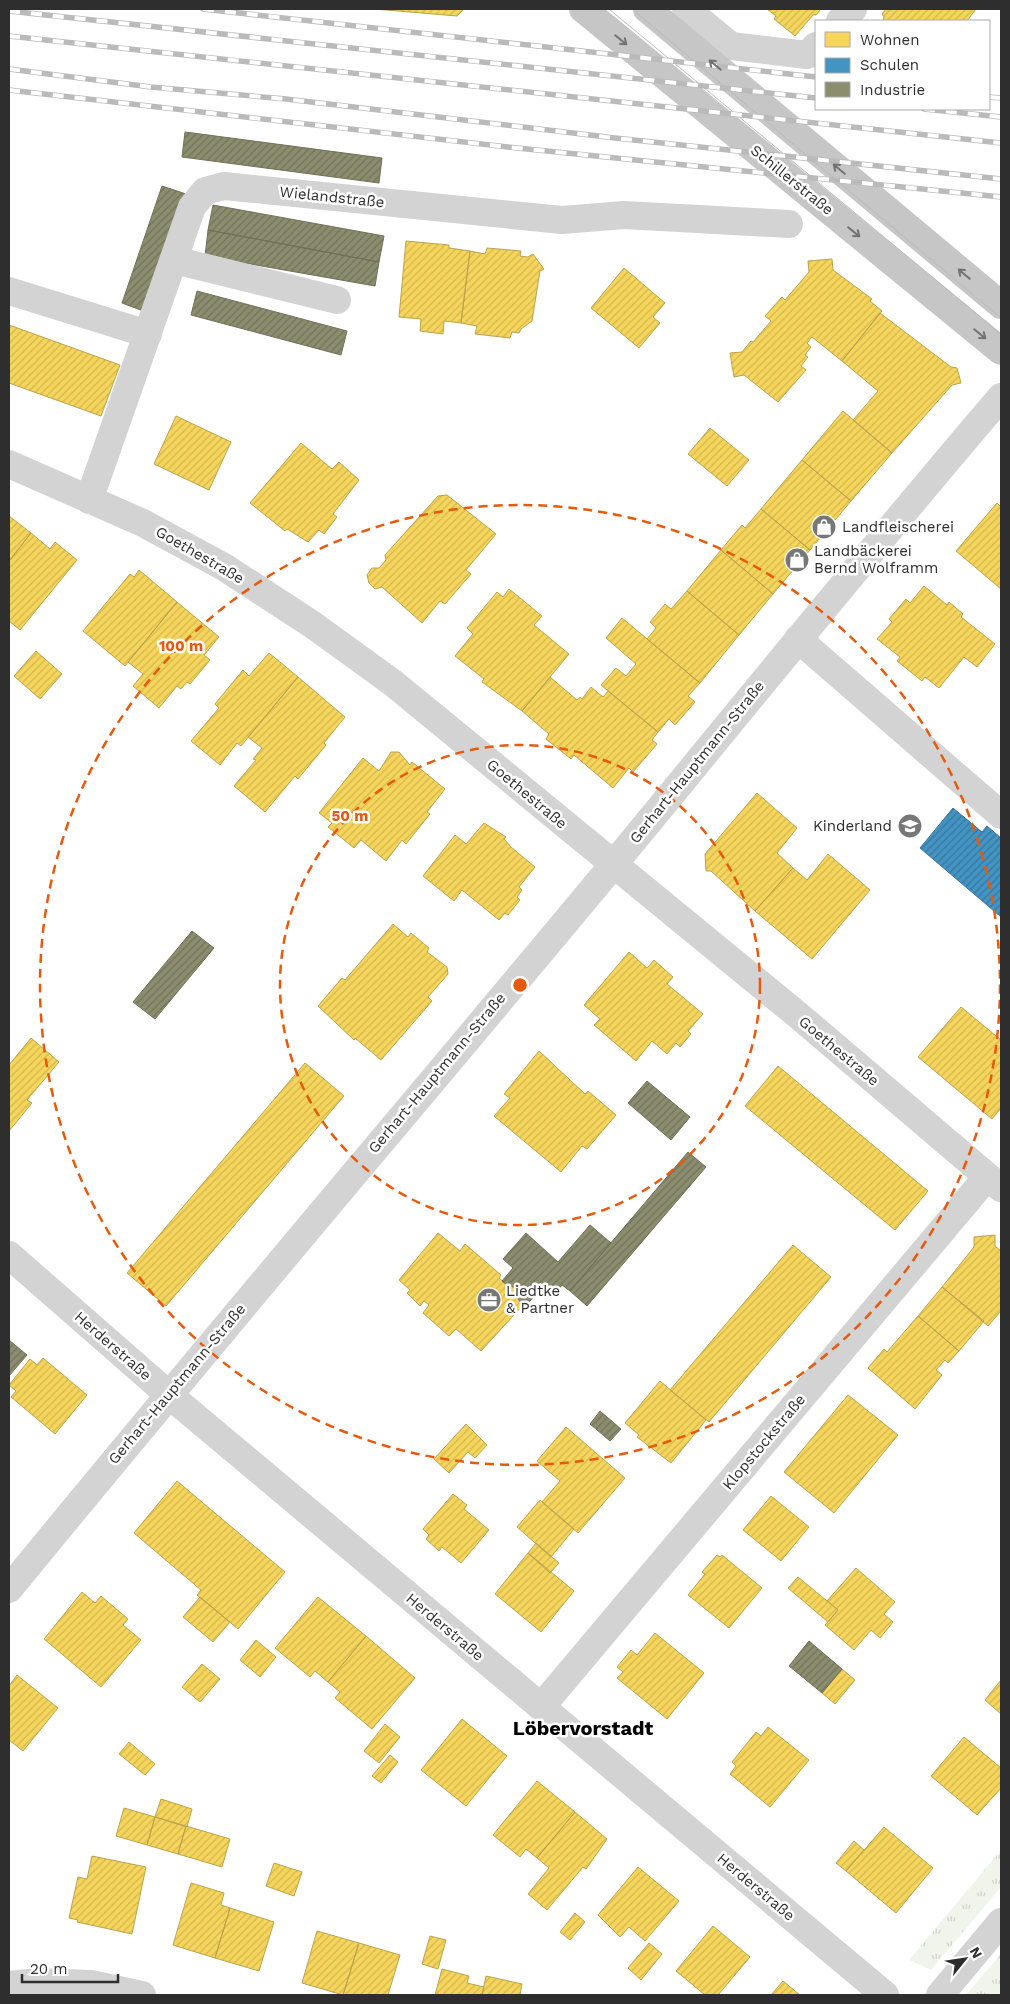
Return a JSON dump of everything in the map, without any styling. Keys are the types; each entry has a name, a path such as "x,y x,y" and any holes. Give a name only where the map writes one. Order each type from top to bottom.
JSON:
{"main road":[{"name":"Schillerstraße","path":"583,9 1001,351"},
{"path":"647,9 1001,305"}],"street":[{"path":"686,9 731,46 807,55 815,47"},
{"path":"841,20 852,9"},
{"name":"Wielandstraße","path":"89,500 192,208 205,191 224,186 562,220 624,215 789,224"},
{"path":"174,260 337,300"},
{"path":"9,291 148,334"},
{"name":"Gerhart-Hauptmann-Straße","path":"9,1589 168,1394 613,864 1001,397"},
{"name":"Goethestraße","path":"9,464 143,522 224,567 313,625 393,683 799,1016 994,1182"},
{"path":"798,639 1001,815"},
{"name":"Klopstockstraße","path":"542,1707 994,1182"},
{"name":"Herderstraße","path":"9,1255 168,1394 885,1995"},
{"path":"940,1995 1001,1922"},
{"path":"9,1985 38,1982 91,1984 142,1995"}],"green space":[{"path":"1001,1850 1001,1887 931,1970 909,1960"},
{"path":"1001,1954 1001,1995 966,1995"}],"building: Wohnen":[{"path":"374,9 464,9 457,16"},
{"path":"767,9 821,9 816,15 814,14 795,36 774,19 776,16"},
{"path":"886,9 976,9 968,20 883,20 882,14"},
{"path":"406,241 449,245 449,248 470,251 461,323 444,321 443,334 420,331 421,319 399,317"},
{"path":"487,248 521,251 520,256 528,257 533,254 544,269 540,271 532,321 521,329 519,333 512,332 510,338 475,334 477,326 461,323 470,251 485,254"},
{"path":"832,259 833,270 872,299 870,301 882,311 842,361 812,337 807,343 811,347 805,355 808,357 801,366 806,370 778,402 744,375 734,377 730,353 742,352 771,321 765,316 782,297 785,300 809,272 808,261"},
{"path":"624,268 665,303 653,317 660,323 639,348 591,308"},
{"path":"880,313 951,367 957,368 961,383 952,385 892,453 853,420 878,391 842,361"},
{"path":"9,325 120,365 101,416 9,383"},
{"path":"843,411 892,453 851,501 802,460"},
{"path":"176,416 231,442 209,490 154,464"},
{"path":"710,428 749,460 727,486 688,454"},
{"path":"301,443 332,469 339,462 359,480 333,514 337,517 324,534 319,530 308,542 287,529 285,531 250,503"},
{"path":"802,460 851,501 810,550 761,509"},
{"path":"447,495 496,534 466,570 471,574 445,604 440,601 422,623 382,587 375,589 369,583 367,575 372,568 379,568 386,560 385,555 438,496"},
{"path":"997,503 1001,507 1001,589 956,551"},
{"path":"761,509 810,550 773,594 721,550 742,525 745,528"},
{"path":"9,516 31,533 9,561"},
{"path":"31,533 50,549 55,542 77,560 20,630 9,621 9,561"},
{"path":"721,550 773,594 739,635 687,591"},
{"path":"139,570 177,602 125,666 83,631 130,574 134,577"},
{"path":"924,586 947,605 949,602 963,614 961,617 995,644 977,667 964,657 939,688 925,677 922,681 897,661 900,657 877,639 892,622 889,619 906,599 910,603"},
{"path":"509,589 542,616 534,625 569,654 522,711 482,682 484,679 455,656 473,634 467,628 497,592 503,597"},
{"path":"687,591 739,635 700,683 647,639 656,628 650,622 665,604 671,609"},
{"path":"177,602 219,637 204,655 210,660 190,684 187,682 181,689 177,686 159,708 133,686 143,674 128,662"},
{"path":"622,618 700,683 688,696 695,702 675,725 669,719 658,732 601,685 616,668 626,676 636,664 606,638"},
{"path":"36,651 62,674 40,699 14,676"},
{"path":"269,653 298,677 241,746 237,743 220,765 191,741 219,708 215,704 243,670 249,676"},
{"path":"298,677 345,717 324,743 326,745 298,779 295,776 265,812 234,786 256,760 253,759 262,748 248,737"},
{"path":"550,677 577,700 580,697 582,699 591,687 603,697 608,691 658,732 652,740 657,744 633,772 629,768 613,788 574,755 571,759 546,739 549,734 522,711"},
{"path":"391,752 399,752 410,765 412,762 445,789 427,812 430,814 406,844 402,840 386,861 361,840 354,848 328,827 332,823 319,813 363,758 379,771"},
{"path":"757,793 797,828 777,853 793,868 755,911 711,871 706,871 705,854"},
{"path":"484,823 506,837 504,839 511,847 535,867 519,887 522,890 517,897 520,900 508,915 505,913 499,920 462,890 454,901 423,876 455,835 466,844"},
{"path":"828,854 870,890 812,959 755,911 793,868 807,880"},
{"path":"393,924 408,937 411,933 429,948 427,952 447,967 448,974 428,997 432,1001 381,1060 355,1038 354,1040 318,1006 342,978 345,980"},
{"path":"629,952 647,968 654,960 673,977 667,984 703,1014 688,1031 691,1034 680,1047 676,1043 667,1054 652,1041 636,1061 594,1025 600,1019 584,1005"},
{"path":"961,1007 1001,1040 1001,1108 992,1119 918,1057"},
{"path":"31,1038 59,1062 27,1100 32,1103 9,1131 9,1065"},
{"path":"539,1051 585,1094 588,1091 616,1115 587,1149 582,1146 561,1172 494,1116 510,1098 504,1094"},
{"path":"305,1063 344,1096 166,1306 127,1273"},
{"path":"778,1066 928,1191 895,1230 745,1106"},
{"path":"438,1233 460,1251 465,1244 501,1275 499,1278 507,1285 515,1286 520,1290 518,1299 524,1304 481,1351 456,1329 449,1336 423,1313 429,1305 424,1301 420,1306 407,1293 410,1290 399,1280"},
{"path":"995,1235 995,1246 1001,1251 1001,1311 988,1326 942,1287 974,1247 974,1237"},
{"path":"793,1245 831,1277 709,1422 670,1390"},
{"path":"942,1287 984,1321 959,1351 918,1316"},
{"path":"918,1316 959,1351 948,1363 945,1360 936,1370 942,1375 915,1409 868,1368 884,1349 887,1352"},
{"path":"43,1358 87,1395 55,1434 11,1397 16,1391 9,1385 30,1359 37,1365"},
{"path":"660,1381 706,1420 671,1463 637,1437 639,1435 625,1423"},
{"path":"848,1395 898,1435 834,1513 784,1472"},
{"path":"466,1424 487,1445 475,1458 468,1452 449,1473 434,1459"},
{"path":"566,1427 625,1478 578,1533 542,1502 560,1481 537,1461"},
{"path":"177,1481 285,1572 238,1629 197,1595 201,1590 134,1533"},
{"path":"453,1494 467,1505 464,1509 489,1530 461,1563 442,1547 439,1551 426,1539 429,1535 423,1529"},
{"path":"771,1496 809,1527 781,1561 743,1530"},
{"path":"540,1500 574,1529 551,1557 517,1527"},
{"path":"536,1543 559,1563 550,1573 528,1553"},
{"path":"528,1553 574,1591 541,1632 495,1594"},
{"path":"717,1555 720,1557 722,1555 762,1588 729,1628 688,1595 705,1574 702,1572"},
{"path":"856,1568 895,1602 884,1614 893,1622 880,1638 871,1630 854,1650 825,1625 838,1610 827,1601"},
{"path":"798,1577 838,1610 828,1622 788,1588"},
{"path":"82,1592 95,1603 101,1596 128,1619 123,1625 141,1640 101,1687 44,1639"},
{"path":"200,1597 230,1622 213,1642 183,1617"},
{"path":"318,1597 366,1636 328,1682 315,1671 310,1677 275,1648"},
{"path":"655,1633 704,1673 667,1719 617,1678 623,1672 617,1667 631,1650 637,1655"},
{"path":"366,1636 415,1678 372,1729 335,1698 340,1692 328,1682"},
{"path":"256,1640 276,1657 260,1677 240,1660"},
{"path":"202,1664 220,1679 200,1702 182,1687"},
{"path":"842,1669 855,1680 835,1704 822,1693"},
{"path":"17,1675 58,1708 23,1751 9,1740 9,1686"},
{"path":"1001,1680 1001,1714 985,1700"},
{"path":"462,1719 507,1756 466,1806 421,1770"},
{"path":"385,1724 400,1737 379,1763 364,1751"},
{"path":"768,1727 809,1760 770,1807 730,1774 736,1766 732,1762 756,1732 761,1736"},
{"path":"964,1737 1001,1768 1001,1788 977,1815 931,1776"},
{"path":"129,1742 155,1764 145,1775 119,1754"},
{"path":"390,1755 398,1762 381,1783 372,1776"},
{"path":"537,1781 575,1812 537,1858 526,1849 520,1857 493,1835"},
{"path":"161,1799 192,1809 187,1827 155,1817"},
{"path":"124,1808 155,1817 147,1845 116,1836"},
{"path":"575,1812 607,1839 586,1869 583,1867 547,1910 528,1894 549,1868 537,1858"},
{"path":"155,1817 186,1826 178,1854 147,1845"},
{"path":"186,1826 230,1839 222,1867 178,1854"},
{"path":"884,1827 933,1868 896,1913 846,1871"},
{"path":"854,1841 864,1850 846,1871 836,1863"},
{"path":"92,1856 146,1867 132,1934 77,1922 78,1920 69,1918 78,1877 87,1879"},
{"path":"274,1863 302,1872 294,1896 266,1886"},
{"path":"638,1867 679,1901 645,1941 629,1927 620,1937 598,1915"},
{"path":"191,1883 224,1893 221,1905 230,1908 215,1958 173,1945"},
{"path":"230,1908 274,1922 259,1971 215,1958"},
{"path":"575,1913 585,1922 570,1940 560,1932"},
{"path":"713,1926 750,1957 718,1995 705,1995 676,1971"},
{"path":"317,1931 359,1943 343,1995 302,1983"},
{"path":"430,1936 446,1940 438,1969 422,1964"},
{"path":"359,1943 400,1955 388,1995 343,1995"},
{"path":"649,1943 662,1954 641,1980 628,1968"},
{"path":"442,1969 469,1976 467,1983 484,1987 482,1995 435,1995"},
{"path":"486,1976 522,1984 520,1995 482,1995"},
{"path":"783,1981 800,1995 771,1995"}],"building: Schulen":[{"path":"953,808 982,832 987,826 1001,838 1001,917 920,848"}],"building: Industrie":[{"path":"185,132 382,158 379,183 182,157"},
{"path":"162,186 186,194 146,312 122,303"},
{"path":"213,205 384,236 379,262 208,230"},
{"path":"208,230 379,262 375,286 205,256"},
{"path":"197,291 347,331 341,355 191,315"},
{"path":"192,931 214,948 155,1019 133,1002"},
{"path":"647,1081 690,1117 671,1140 628,1103"},
{"path":"688,1152 706,1167 587,1306 570,1291"},
{"path":"590,1225 611,1243 570,1291 562,1285 553,1297 542,1287 525,1307 518,1299 520,1295 517,1288 507,1285 502,1281 513,1268 503,1259 526,1233 558,1262"},
{"path":"9,1340 27,1355 9,1376"},
{"path":"600,1411 621,1429 610,1441 590,1424"},
{"path":"809,1641 842,1669 822,1693 789,1666"}],"tram line":[{"path":"609,9 1001,334"},
{"path":"632,9 1001,318"}],"railway":[{"path":"203,9 815,77"},
{"path":"9,11 815,98"},
{"path":"9,36 1001,143"},
{"path":"9,69 151,87 286,99 615,138 1001,179"},
{"path":"9,90 517,148 1001,197"},
{"path":"990,97 1001,98"},
{"path":"934,110 1001,117"}],"place":[{"name":"Landfleischerei","path":"824,527"},
{"name":"Landbäckerei Bernd Wolframm","path":"797,560"},
{"name":"Kinderland","path":"910,826"},
{"name":"Liedtke & Partner","path":"489,1300"}],"district":[{"name":"Löbervorstadt","path":"583,1728"}]}
